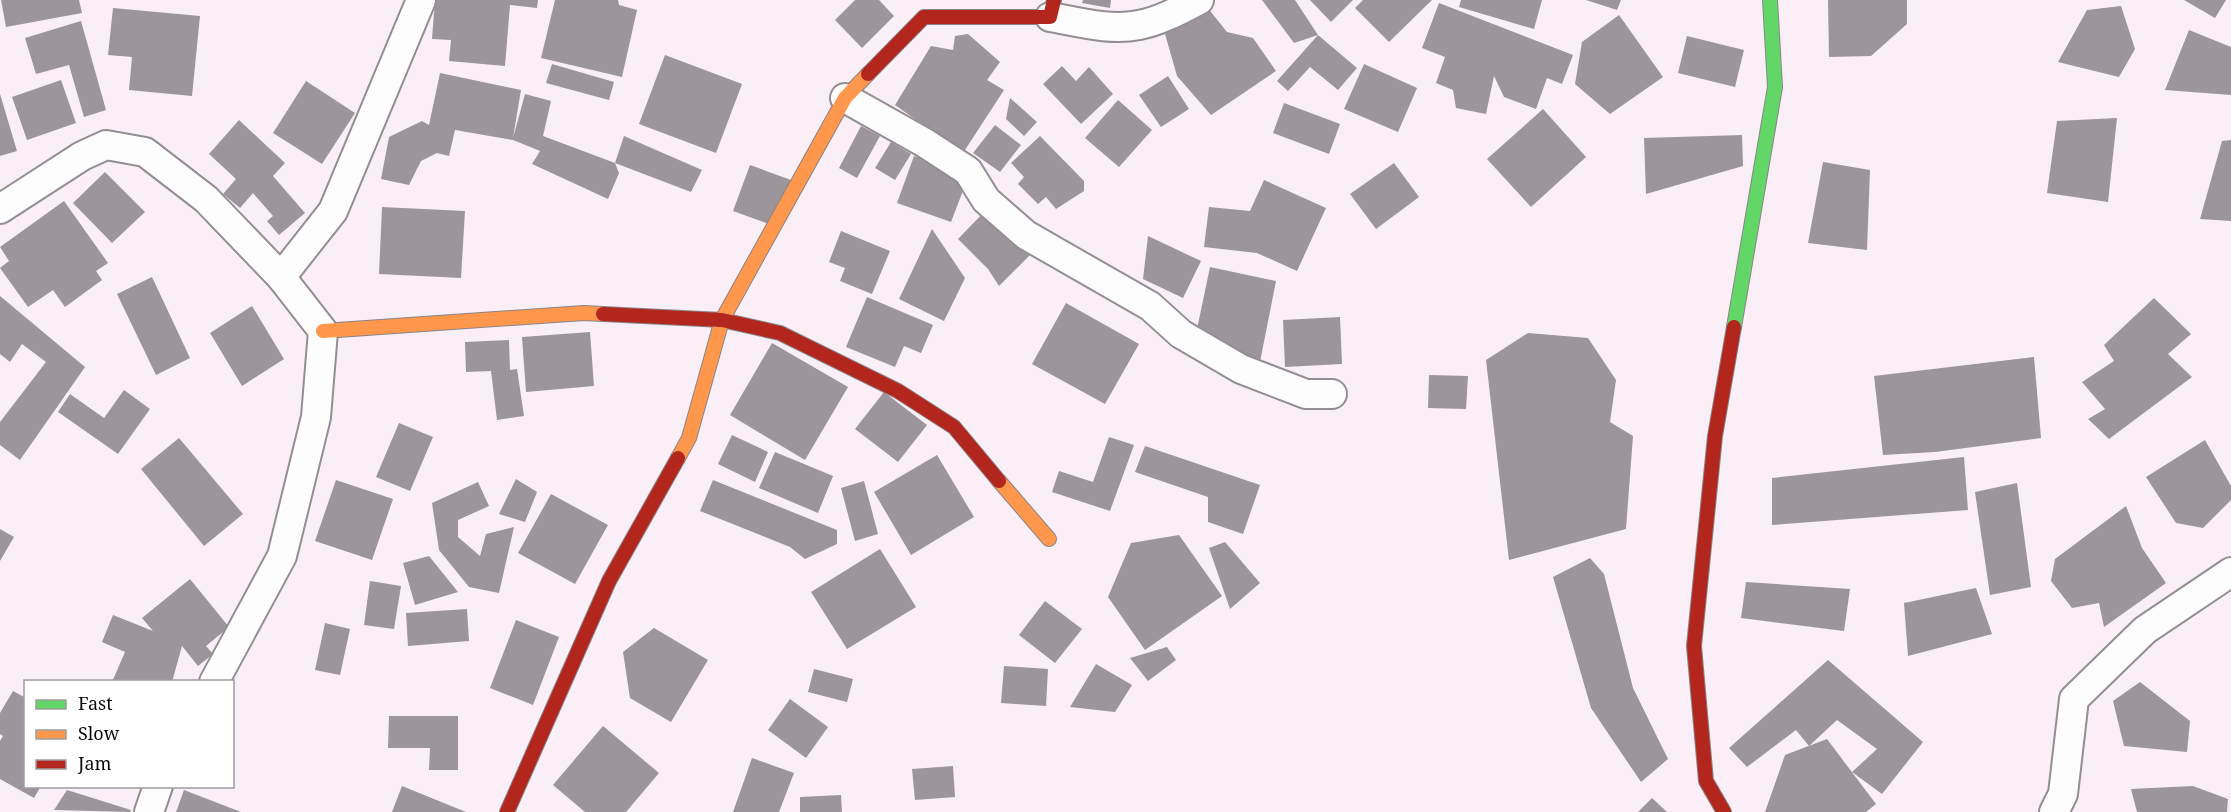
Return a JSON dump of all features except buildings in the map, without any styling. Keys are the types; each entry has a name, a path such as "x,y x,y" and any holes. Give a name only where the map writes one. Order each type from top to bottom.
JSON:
{"street":[{"path":"281,277 333,211 421,0"},
{"path":"507,812 609,581 689,438 722,320 845,98 924,17 1052,9 1099,26 1138,25 1175,12 1199,0"},
{"path":"1724,812 1706,782 1694,646 1715,436 1775,87 1770,0"},
{"path":"845,98 925,143 968,171 987,200 1026,235 1150,306 1181,334 1241,369 1306,394 1332,394"},
{"path":"0,209 82,156 106,145 145,152 206,199 281,277 323,331 316,417 282,556 215,680"},
{"path":"323,331 584,313 722,320 780,333 898,391 954,427 1049,538"},
{"path":"2054,812 2063,794 2074,699 2145,630 2231,572"},
{"path":"149,812 157,788"}],"traffic: fast":[{"path":"1734,327 1775,87 1770,0"}],"traffic: slow":[{"path":"678,458 689,438 722,320 845,98 868,74"},
{"path":"323,331 584,313 603,314"},
{"path":"999,481 1049,539"}],"traffic: jam":[{"path":"868,74 924,17 1050,17 1054,0"},
{"path":"603,314 722,320 780,333 898,391 954,427 999,481"},
{"path":"1724,812 1706,781 1694,646 1715,436 1734,327"},
{"path":"507,812 609,581 678,458"}]}
